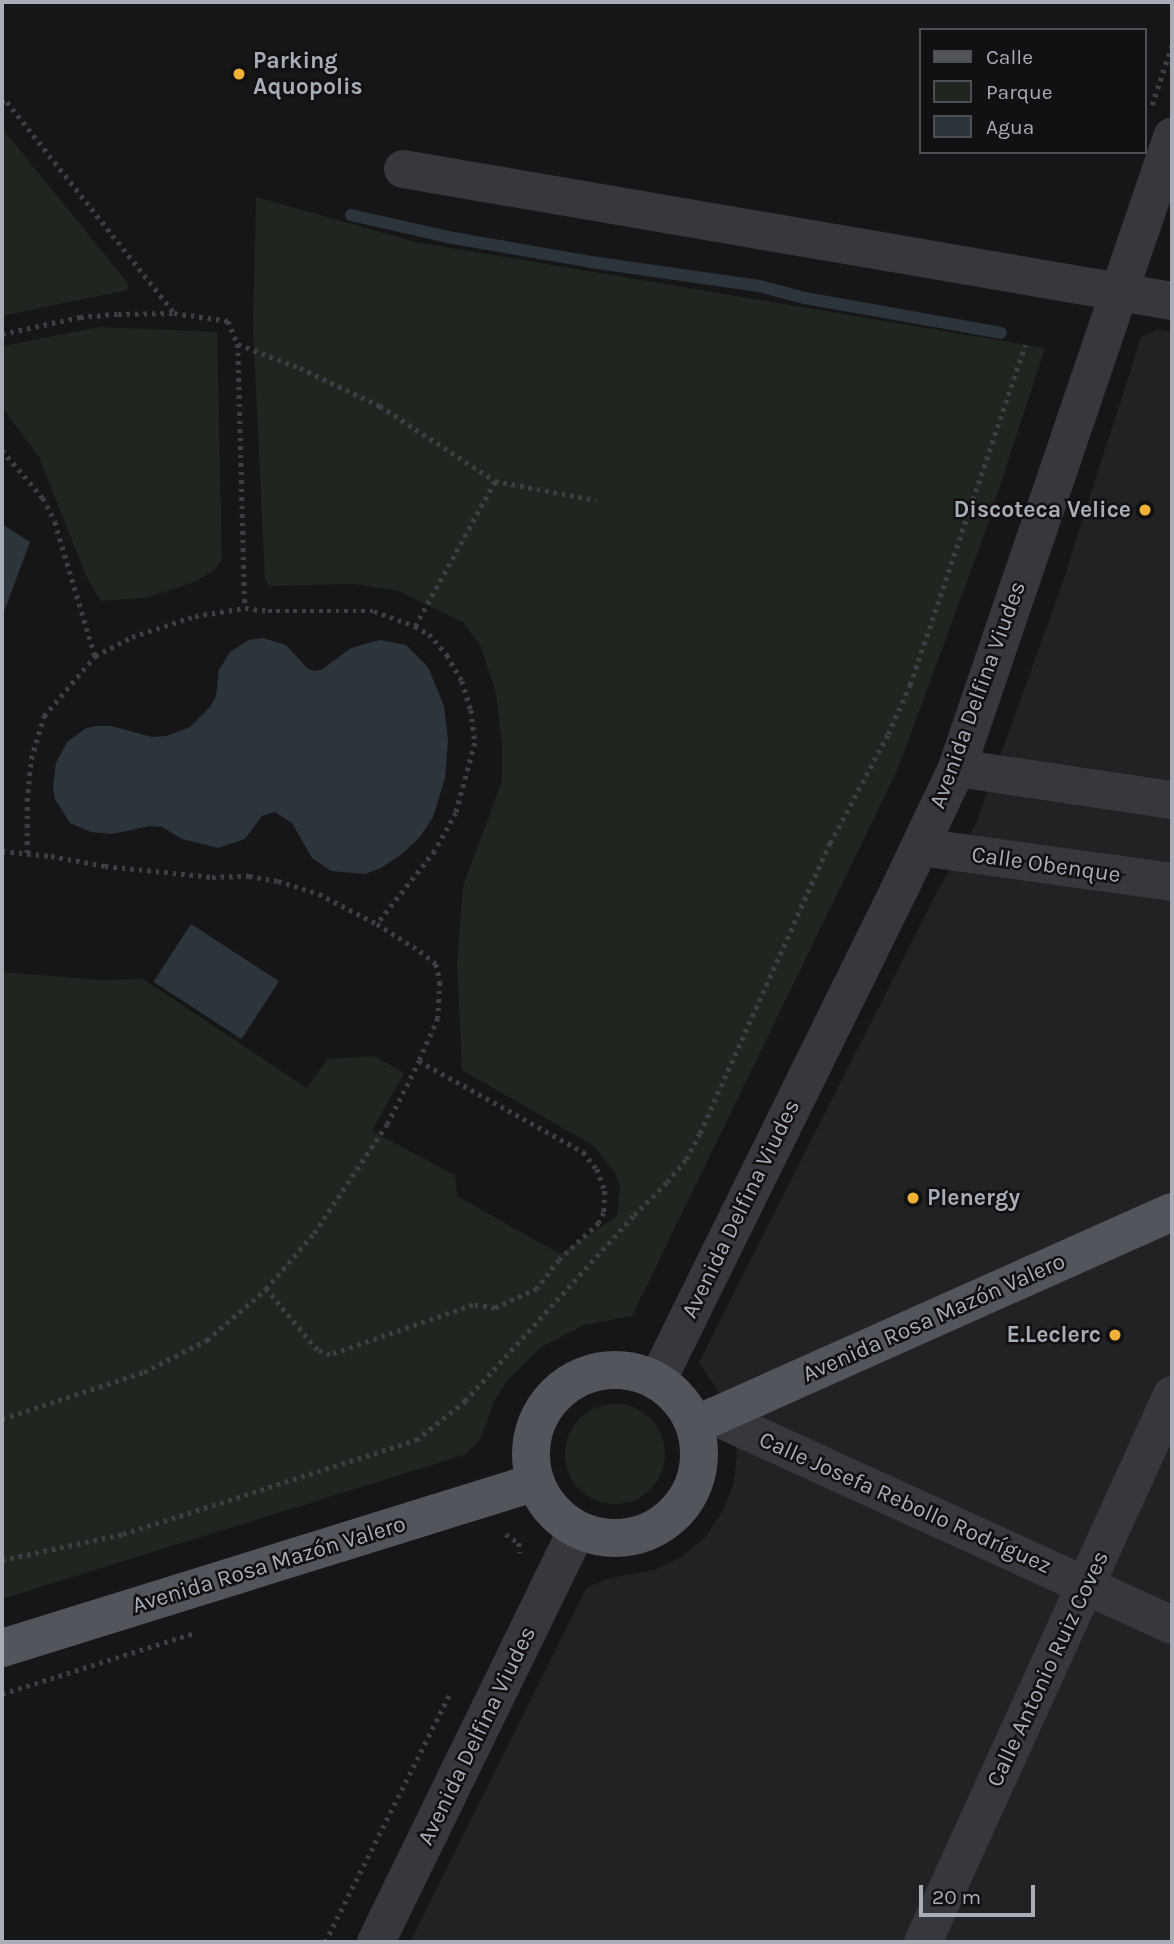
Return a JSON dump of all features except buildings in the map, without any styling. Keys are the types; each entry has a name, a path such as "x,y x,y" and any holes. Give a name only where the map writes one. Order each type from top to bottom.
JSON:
{"main road":[{"name":"Avenida Rosa Mazón Valero","path":"704,1420 1172,1212"},
{"path":"600,1371 629,1371 657,1381 704,1420 696,1481 682,1507 660,1526 634,1537 604,1538 578,1530 552,1510 536,1482 531,1454 534,1435 536,1425 550,1400 573,1381 600,1371"},
{"name":"Avenida Rosa Mazón Valero","path":"2,1648 536,1482"}],"street":[{"name":"Avenida Delfina Viudes","path":"657,1381 957,768 1118,292 1161,126"},
{"path":"403,169 1172,301"},
{"path":"957,768 1172,800"},
{"name":"Calle Obenque","path":"920,847 1172,882"},
{"name":"Calle Antonio Ruiz Coves","path":"923,1942 1088,1587 1172,1395"},
{"name":"Calle Josefa Rebollo Rodríguez","path":"704,1420 1172,1625"},
{"name":"Avenida Delfina Viudes","path":"376,1942 578,1530"}],"path":[{"path":"1161,126 1172,45"},
{"path":"2,102 7,102 174,313"},
{"path":"2,334 80,317 174,313 228,320 238,344 245,608"},
{"path":"238,344 300,368 380,406 495,481 596,500"},
{"path":"2,1560 124,1534 416,1440 465,1401 634,1214 667,1182 686,1159 700,1133 830,843 910,685 1025,345"},
{"path":"2,450 43,498 55,522 95,656"},
{"path":"415,626 495,481"},
{"path":"27,853 27,801 31,759 44,716 95,656 132,637 195,616 245,608 268,611 374,611 429,634 447,655 462,681 471,710 475,743 456,813 435,851 376,925"},
{"path":"2,851 105,866 212,877 249,876 278,881 319,894 420,951 436,964 440,982 438,1018 387,1124 314,1233 266,1289 207,1340 178,1357 122,1380 2,1419"},
{"path":"266,1289 317,1350 330,1355 473,1306 495,1308 532,1294 559,1260 599,1223 604,1213 605,1191 591,1160 568,1144 419,1061"},
{"path":"499,1535 509,1534 519,1543 518,1559"},
{"path":"2,1694 197,1632"},
{"path":"325,1942 454,1686"}],"shaded area":[{"path":"1157,329 1172,332 1172,1942 410,1942 587,1587 608,1579 656,1569 683,1556 705,1537 722,1512 733,1485 737,1455 733,1425 722,1398 699,1362 939,888 976,823 1061,587 1141,337"}],"green space":[{"path":"2,128 127,282 128,290 2,316"},
{"path":"256,197 416,242 1045,348 983,538 897,771 632,1316 584,1325 541,1347 507,1381 494,1402 480,1440 464,1455 2,1599 2,972 101,980 143,979 307,1088 327,1059 375,1056 404,1073 372,1131 455,1175 457,1196 560,1254 617,1216 620,1187 615,1173 594,1146 462,1070 457,963 463,886 502,781 502,743 496,693 480,645 464,623 399,591 354,584 271,586 265,581 253,328"},
{"path":"100,327 217,332 222,560 214,570 195,582 146,598 101,601 87,578 39,457 2,407 2,346"},
{"path":"615,1404 634,1408 650,1419 661,1435 665,1454 661,1473 650,1489 634,1500 615,1504 596,1500 580,1489 569,1473 565,1454 569,1435 580,1419 596,1408"}],"water":[{"path":"2,524 30,542 2,617"},
{"path":"263,638 286,645 308,669 314,671 321,670 351,648 380,640 406,645 428,667 444,706 448,741 445,778 433,817 420,837 402,854 381,868 365,874 331,871 312,858 292,823 275,812 262,816 245,839 218,848 182,839 162,827 150,826 112,834 91,832 70,823 55,799 53,786 56,763 67,742 86,728 97,726 111,726 152,737 167,736 190,727 210,707 216,696 219,670 230,652 249,640"},
{"path":"191,924 279,981 241,1039 153,982"}],"waterway":[{"path":"351,215 448,237 591,262 759,286 805,298 1001,333"}],"place":[{"name":"Parking Aquopolis","path":"239,74"},
{"name":"Discoteca Velice","path":"1145,510"},
{"name":"Plenergy","path":"913,1198"},
{"name":"E.Leclerc","path":"1115,1335"}]}
